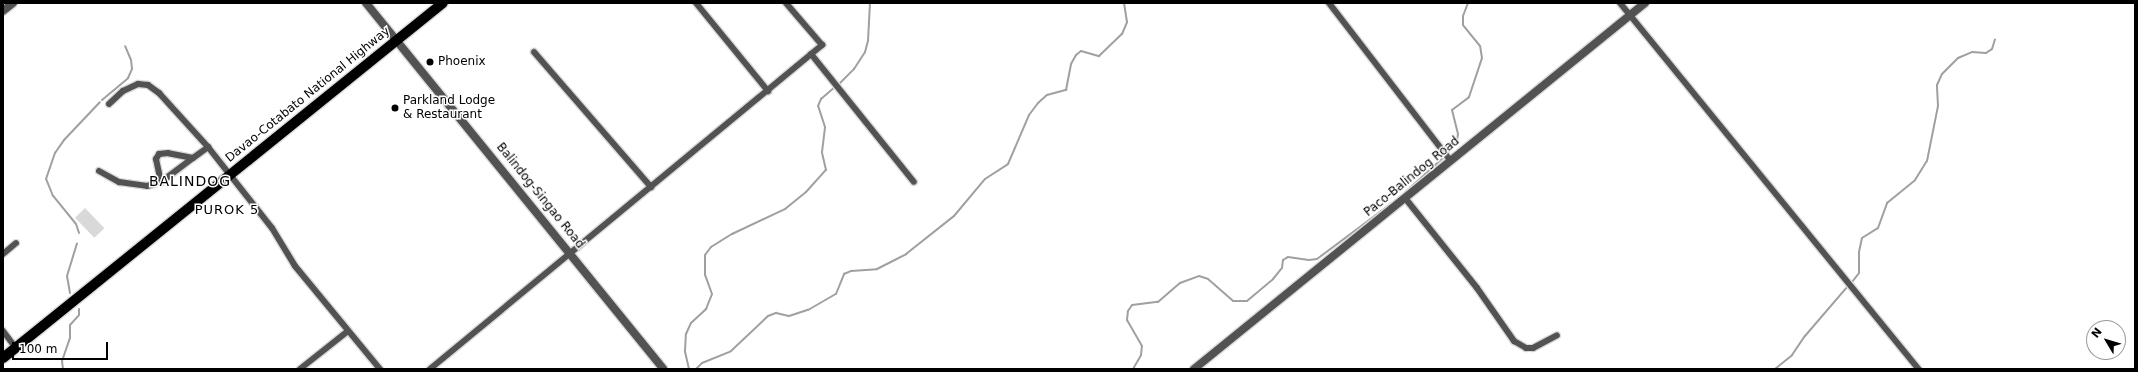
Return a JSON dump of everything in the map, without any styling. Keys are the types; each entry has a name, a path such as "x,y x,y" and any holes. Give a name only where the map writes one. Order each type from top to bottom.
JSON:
{"highway":[{"name":"Davao-Cotabato National Highway","path":"3,358 443,3"}],"street":[{"path":"3,11 13,3"},
{"name":"Balindog-Singao Road","path":"366,3 395,41 571,253 663,369"},
{"path":"696,3 768,90"},
{"path":"430,369 822,45 786,3"},
{"path":"1330,3 1450,160"},
{"path":"1620,3 1919,369"},
{"name":"Paco-Balindog Road","path":"1194,369 1450,160 1631,16 1645,3"},
{"path":"534,52 651,187"},
{"path":"812,54 914,182"},
{"path":"108,104 130,87 142,84 148,85 159,93 208,147 229,176 272,228 295,266 380,369"},
{"path":"99,171 119,182 147,186 161,182 208,147"},
{"path":"161,182 158,155 168,153 193,158"},
{"path":"1405,198 1477,288 1514,341 1526,348 1533,348 1557,335"},
{"path":"3,254 16,243"},
{"path":"3,331 16,348"},
{"path":"300,369 348,331"}],"shaded area":[{"path":"85,208 104,228 94,238 75,218"}],"waterway":[{"path":"840,83 854,69 865,52 868,41 870,3"},
{"path":"696,369 702,363 731,351 768,316 776,313 789,316 808,310 836,294 844,274 851,271 877,269 906,254 954,216 985,179 1008,164 1029,115 1038,103 1047,95 1066,90 1071,64 1076,55 1081,51 1099,56 1122,34 1127,22 1124,3"},
{"path":"1448,153 1457,140 1458,134 1452,110 1469,97 1482,58 1480,46 1463,25 1463,16 1468,3"},
{"path":"1852,282 1859,273 1859,252 1862,238 1878,228 1887,203 1915,180 1927,161 1938,106 1937,85 1942,74 1958,58 1972,52 1986,53 1992,49 1995,39"},
{"path":"102,100 128,78 132,69 131,60 125,46"},
{"path":"689,369 685,351 686,334 691,323 706,309 712,294 705,275 705,255 711,247 732,234 785,209 806,192 826,170 822,152 825,127 818,106 821,99 835,87"},
{"path":"79,233 76,224 53,196 46,179 55,153 64,140 100,102"},
{"path":"1133,369 1141,355 1142,346 1127,320 1128,311 1132,305 1158,302 1180,283 1199,276 1208,279 1233,301 1247,301 1273,279 1282,268 1283,260 1288,257 1309,260 1317,259 1400,197 1444,157"},
{"path":"70,293 67,276 77,244"},
{"path":"1775,369 1792,355 1805,336 1848,286"},
{"path":"63,369 62,361 70,338 70,325 79,315 79,309"}],"place":[{"name":"Phoenix","path":"430,62"},
{"name":"Parkland Lodge & Restaurant","path":"395,108"}],"district":[{"name":"BALINDOG","path":"190,181"},
{"name":"PUROK 5","path":"227,210"}]}
